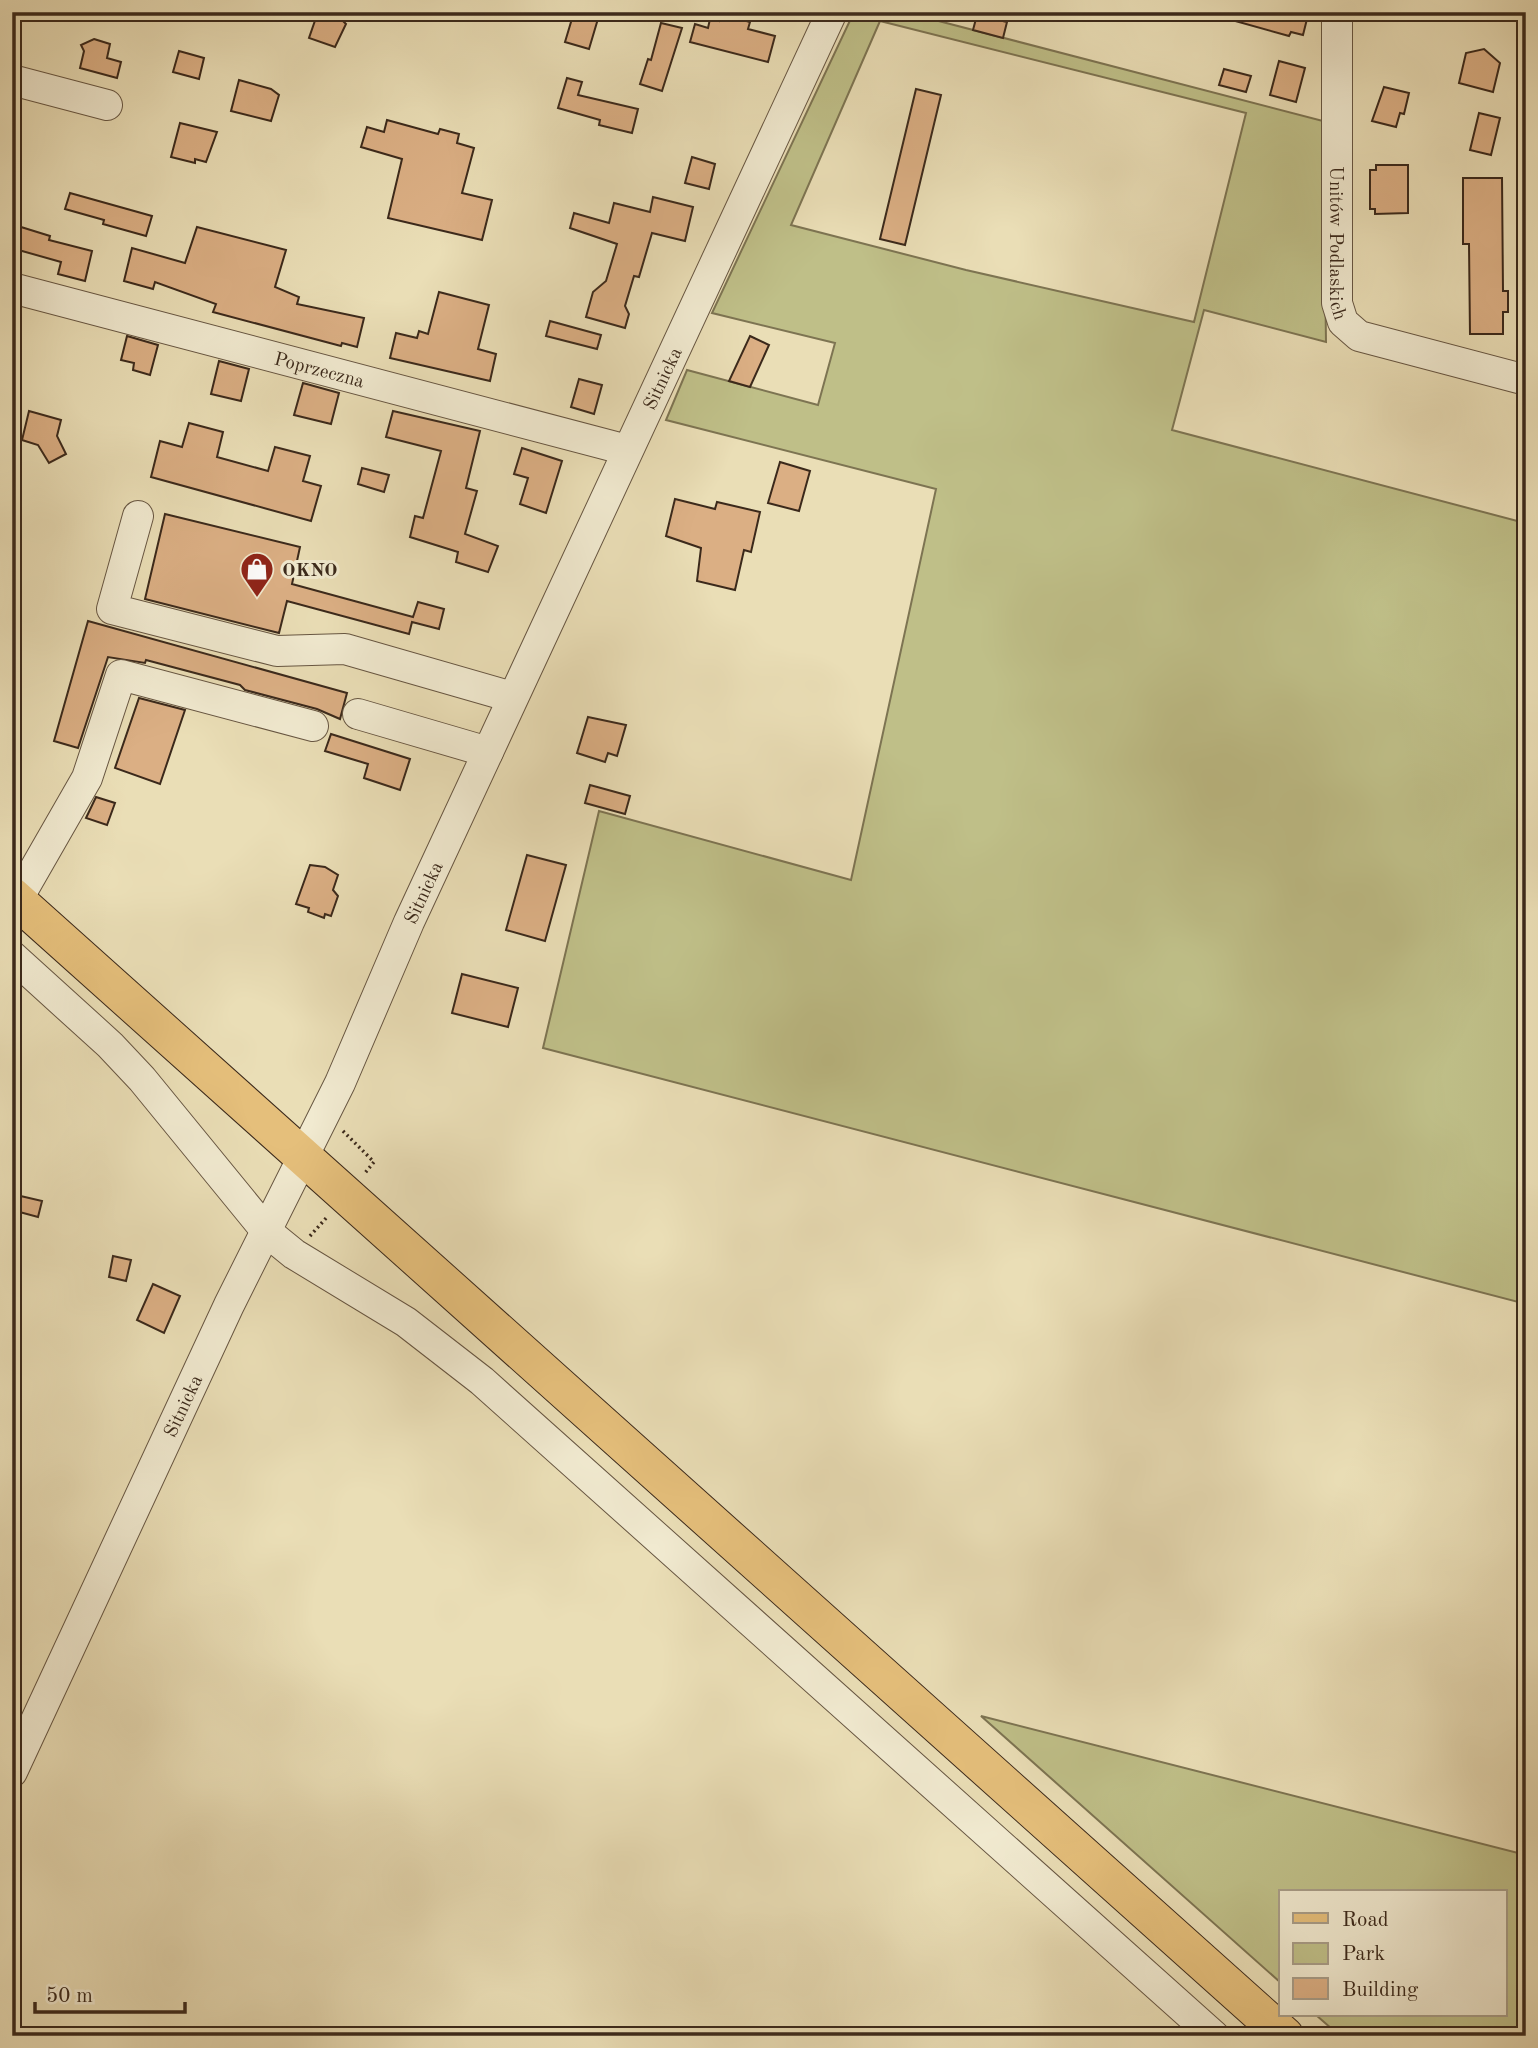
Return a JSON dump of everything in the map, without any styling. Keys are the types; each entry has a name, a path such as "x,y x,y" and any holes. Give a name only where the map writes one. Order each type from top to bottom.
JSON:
{"main road":[{"path":"15,898 1285,2036"}],"street":[{"name":"Sitnicka","path":"12,1772 229,1305 340,1083 403,934 832,12"},
{"name":"Unitów Podlaskich","path":"1337,12 1337,303 1343,322 1359,336 1526,380"},
{"path":"12,80 107,106"},
{"name":"Poprzeczna","path":"12,288 627,450"},
{"path":"138,516 112,609 277,651 345,649 512,697"},
{"path":"15,898 87,778 121,675 313,726"},
{"path":"358,714 488,752"},
{"path":"12,956 142,1079 267,1232 294,1254 406,1322 473,1373 1214,2036"}],"path":[{"path":"341,1125 340,1129 374,1162 359,1181"},
{"path":"294,1254 334,1209"}],"green space":[{"path":"854,12 904,12 1323,121 1326,342 1204,310 1172,430 1525,523 1526,1304 543,1048 599,811 851,880 936,489 666,420 687,370 818,405 835,343 712,313","holes":["880,21 1246,113 1194,322 966,270 791,225"]},
{"path":"981,1716 1526,1855 1526,2036 1340,2036 1317,2016 1506,2016 1506,1890 1279,1890 1279,1981"}],"building":[{"path":"318,12 340,18 346,24 335,47 309,38"},
{"path":"574,12 600,12 589,49 565,42"},
{"path":"1222,12 1298,12 1308,15 1303,35 1291,32 1289,36 1221,17"},
{"path":"721,14 750,22 748,29 775,36 768,62 690,42 695,24 708,28 710,19 719,21"},
{"path":"977,15 1007,22 1003,38 973,30"},
{"path":"661,23 682,28 662,91 640,84 648,59 651,60"},
{"path":"94,39 110,44 107,58 121,62 117,78 80,68 84,51 81,45"},
{"path":"1484,49 1500,63 1493,92 1459,83 1466,53"},
{"path":"179,51 204,58 199,79 173,72"},
{"path":"1279,61 1305,68 1296,102 1270,95"},
{"path":"1224,69 1251,76 1246,92 1219,85"},
{"path":"567,78 582,82 578,95 638,109 632,133 599,125 600,120 558,108"},
{"path":"239,80 271,89 279,95 271,121 231,111"},
{"path":"1384,87 1409,93 1404,114 1400,113 1396,127 1372,121"},
{"path":"916,89 941,95 905,245 880,239"},
{"path":"1479,113 1500,118 1491,155 1470,150"},
{"path":"387,120 438,134 440,129 459,134 457,143 474,148 462,193 492,200 482,240 388,218 402,159 361,147 367,127 384,132"},
{"path":"180,123 217,132 206,162 195,159 195,163 171,157"},
{"path":"692,157 715,164 709,189 685,183"},
{"path":"1376,165 1408,165 1408,213 1375,214 1375,209 1370,209 1370,170 1376,170"},
{"path":"1463,178 1502,178 1503,291 1508,291 1508,312 1503,312 1503,334 1470,334 1469,244 1463,244"},
{"path":"70,193 152,216 146,236 103,224 104,220 65,209"},
{"path":"653,197 693,207 685,241 652,233 639,277 634,276 625,306 629,314 625,328 586,317 593,292 606,281 617,244 570,228 574,213 609,223 614,203 650,212"},
{"path":"21,227 50,236 49,240 92,251 85,281 58,274 61,262 15,249"},
{"path":"197,227 286,250 275,287 299,297 297,304 364,318 357,347 342,343 341,346 213,312 216,304 155,282 153,289 124,281 132,248 185,263"},
{"path":"439,292 489,305 478,349 496,354 490,381 390,358 396,333 417,338 419,331 428,334"},
{"path":"550,321 601,335 597,349 546,336"},
{"path":"127,336 158,345 150,375 133,370 134,363 121,360"},
{"path":"750,336 769,345 750,387 729,381"},
{"path":"219,361 249,369 241,401 211,394"},
{"path":"579,379 602,385 594,414 571,407"},
{"path":"303,383 339,393 331,424 294,415"},
{"path":"29,411 61,420 57,436 66,454 49,463 38,445 22,440"},
{"path":"393,411 480,431 466,488 477,491 465,534 498,546 488,572 456,562 458,552 410,537 415,516 423,518 441,451 386,437"},
{"path":"189,423 223,432 217,457 268,471 275,447 310,456 303,481 321,486 311,521 151,477 160,441 182,447"},
{"path":"522,448 562,461 546,513 520,504 528,478 514,474"},
{"path":"780,462 810,471 799,511 768,503"},
{"path":"362,468 389,475 384,492 358,484"},
{"path":"675,499 715,509 717,502 760,512 751,552 744,550 735,590 697,581 701,548 666,536"},
{"path":"165,514 300,547 292,584 413,617 418,602 444,609 439,629 412,622 409,634 287,601 279,633 145,599"},
{"path":"88,621 347,693 340,719 317,709 245,690 240,685 146,660 145,663 108,657 78,748 54,741"},
{"path":"139,698 185,710 160,784 115,768"},
{"path":"588,717 626,725 617,756 608,753 605,762 577,753"},
{"path":"331,734 410,759 400,790 364,778 368,764 325,751"},
{"path":"590,785 630,796 625,814 585,803"},
{"path":"96,797 115,803 107,825 86,818"},
{"path":"527,855 566,865 545,941 506,930"},
{"path":"310,865 325,867 338,875 333,890 338,896 331,916 325,914 324,918 308,912 309,908 296,904"},
{"path":"462,974 518,988 508,1027 452,1013"},
{"path":"12,1194 42,1201 38,1217 12,1210"},
{"path":"113,1256 131,1260 126,1281 109,1277"},
{"path":"153,1284 180,1296 164,1333 137,1320"}],"place":[{"name":"OKNO","path":"257,599"}]}
